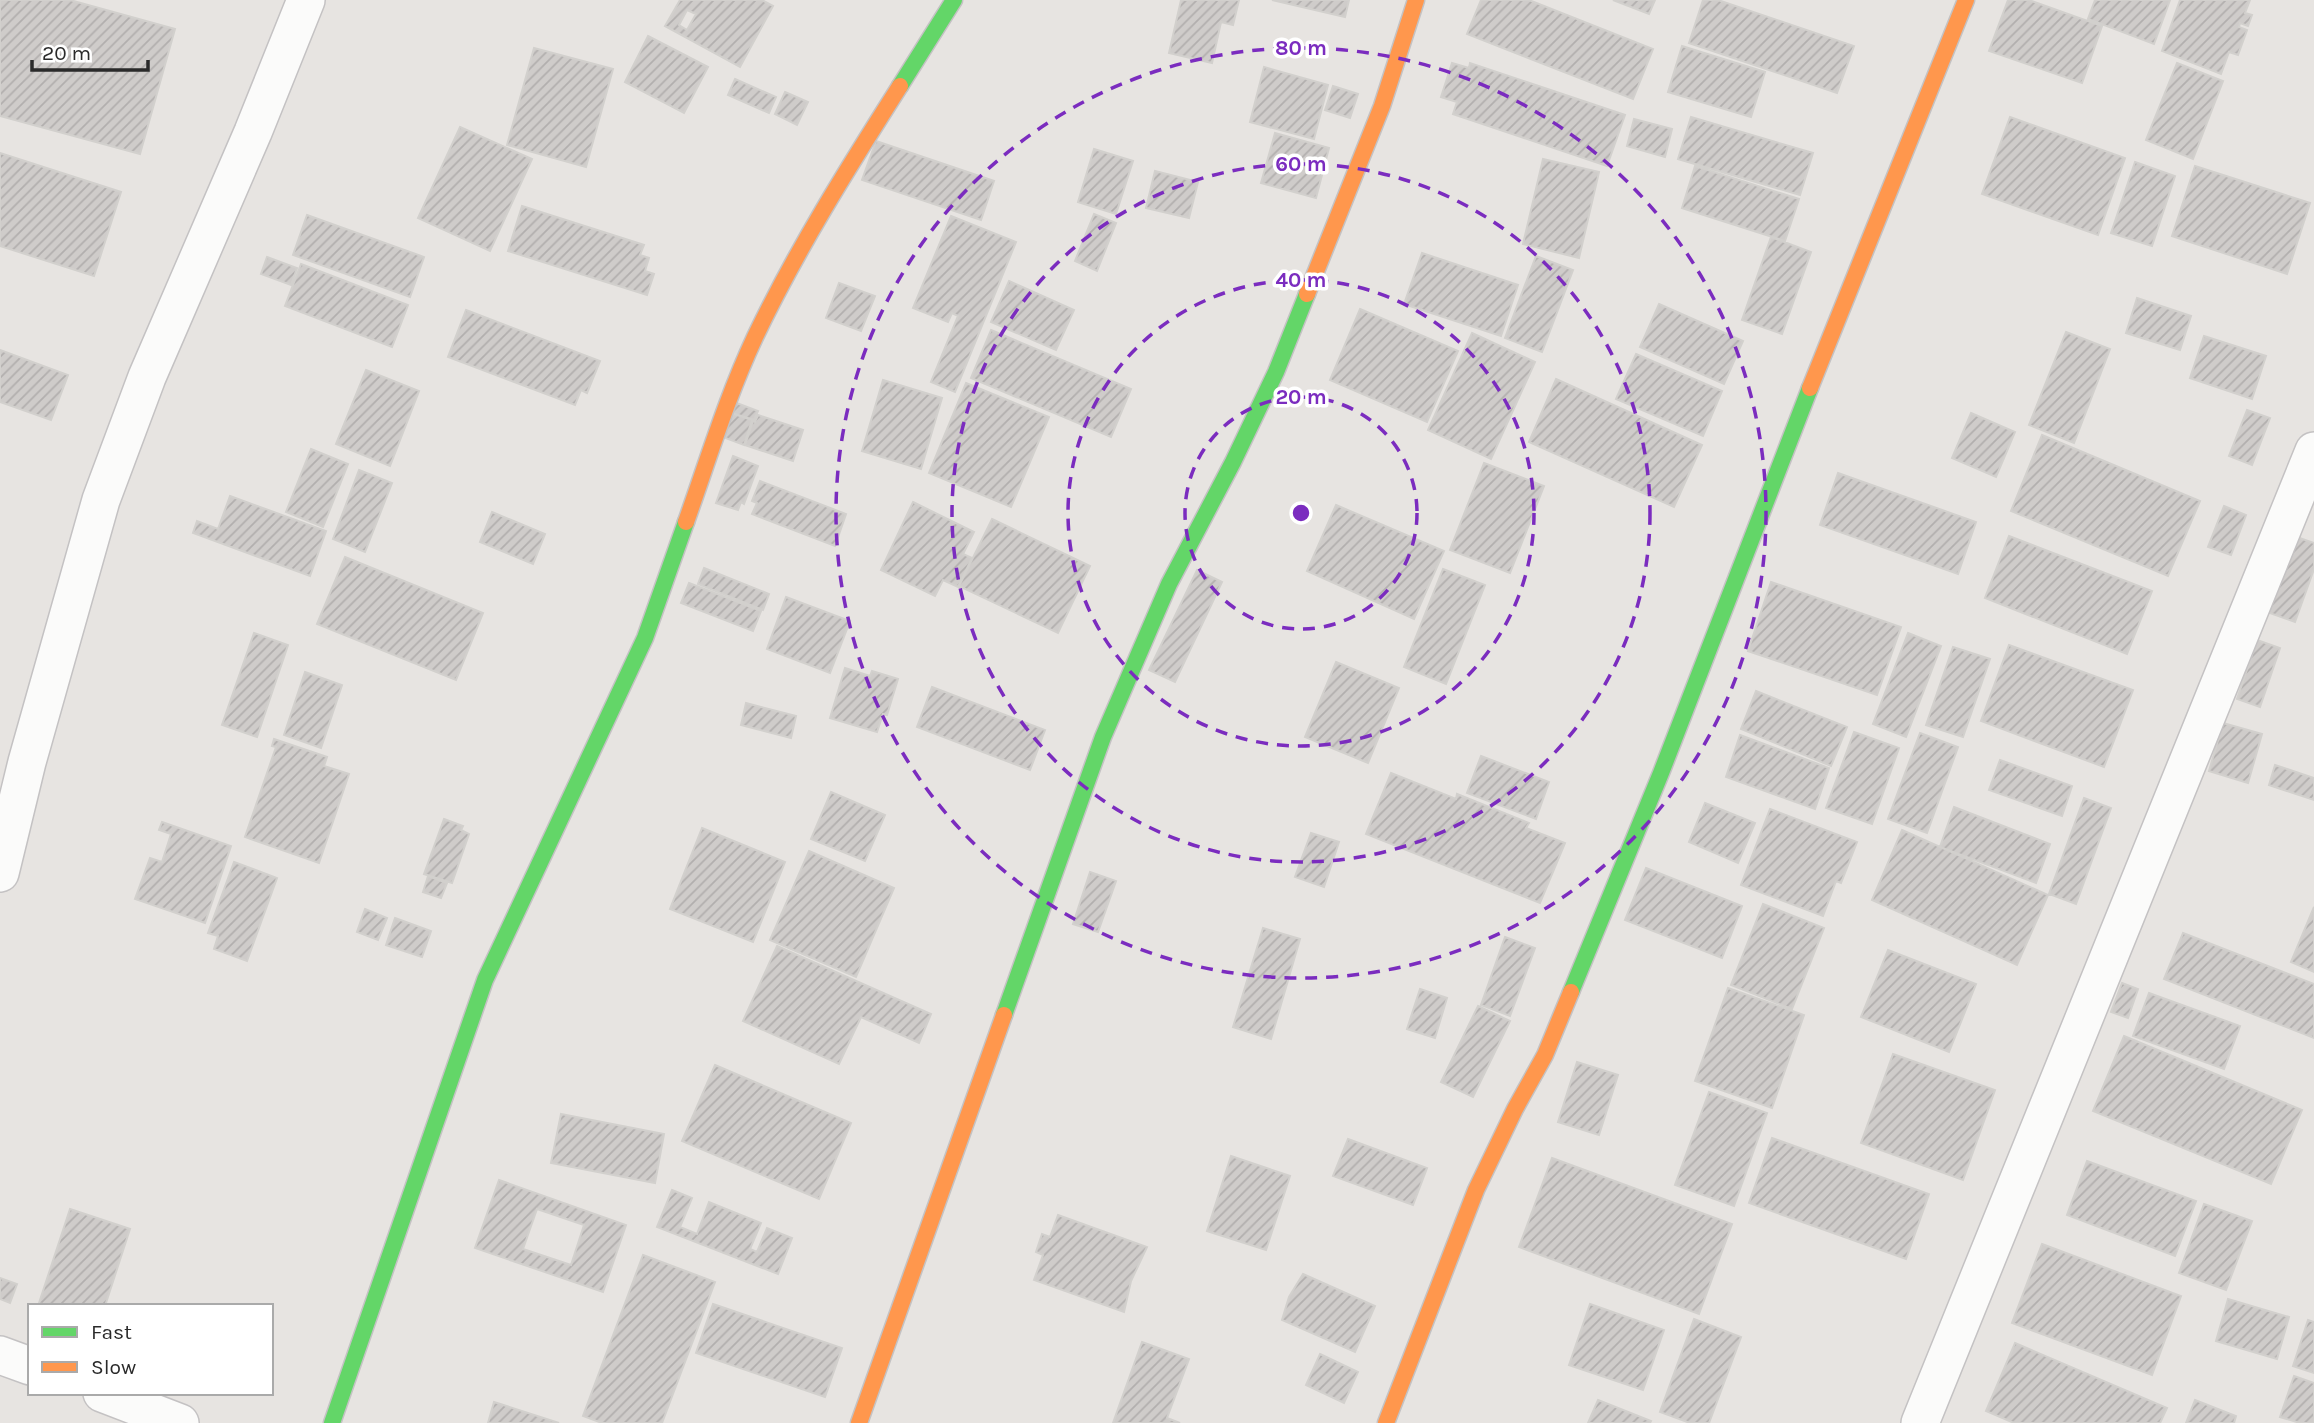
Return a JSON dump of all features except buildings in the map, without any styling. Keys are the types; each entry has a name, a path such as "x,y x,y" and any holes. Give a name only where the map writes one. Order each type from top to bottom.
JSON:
{"street":[{"path":"0,873 27,762 102,500 147,377 248,144 306,0"},
{"path":"331,1423 485,980 645,638 721,418 755,337 824,206 954,0"},
{"path":"859,1423 1103,737 1169,584 1233,462 1276,372 1382,106 1416,0"},
{"path":"1386,1423 1476,1190 1515,1109 1545,1055 1661,773 1768,492 1966,0"},
{"path":"1920,1423 2314,451"},
{"path":"0,1355 28,1365"},
{"path":"107,1395 180,1423"}],"traffic: fast":[{"path":"900,86 954,0"},
{"path":"1004,1015 1103,737 1169,584 1233,462 1276,372 1307,294"},
{"path":"1571,992 1661,773 1810,388"},
{"path":"332,1423 485,980 645,638 686,522"}],"traffic: slow":[{"path":"1307,294 1382,106 1416,0"},
{"path":"1810,388 1966,0"},
{"path":"686,522 727,406 771,304 842,178 900,86"},
{"path":"1386,1423 1476,1190 1515,1109 1545,1055 1571,992"},
{"path":"859,1423 1004,1015"}]}
